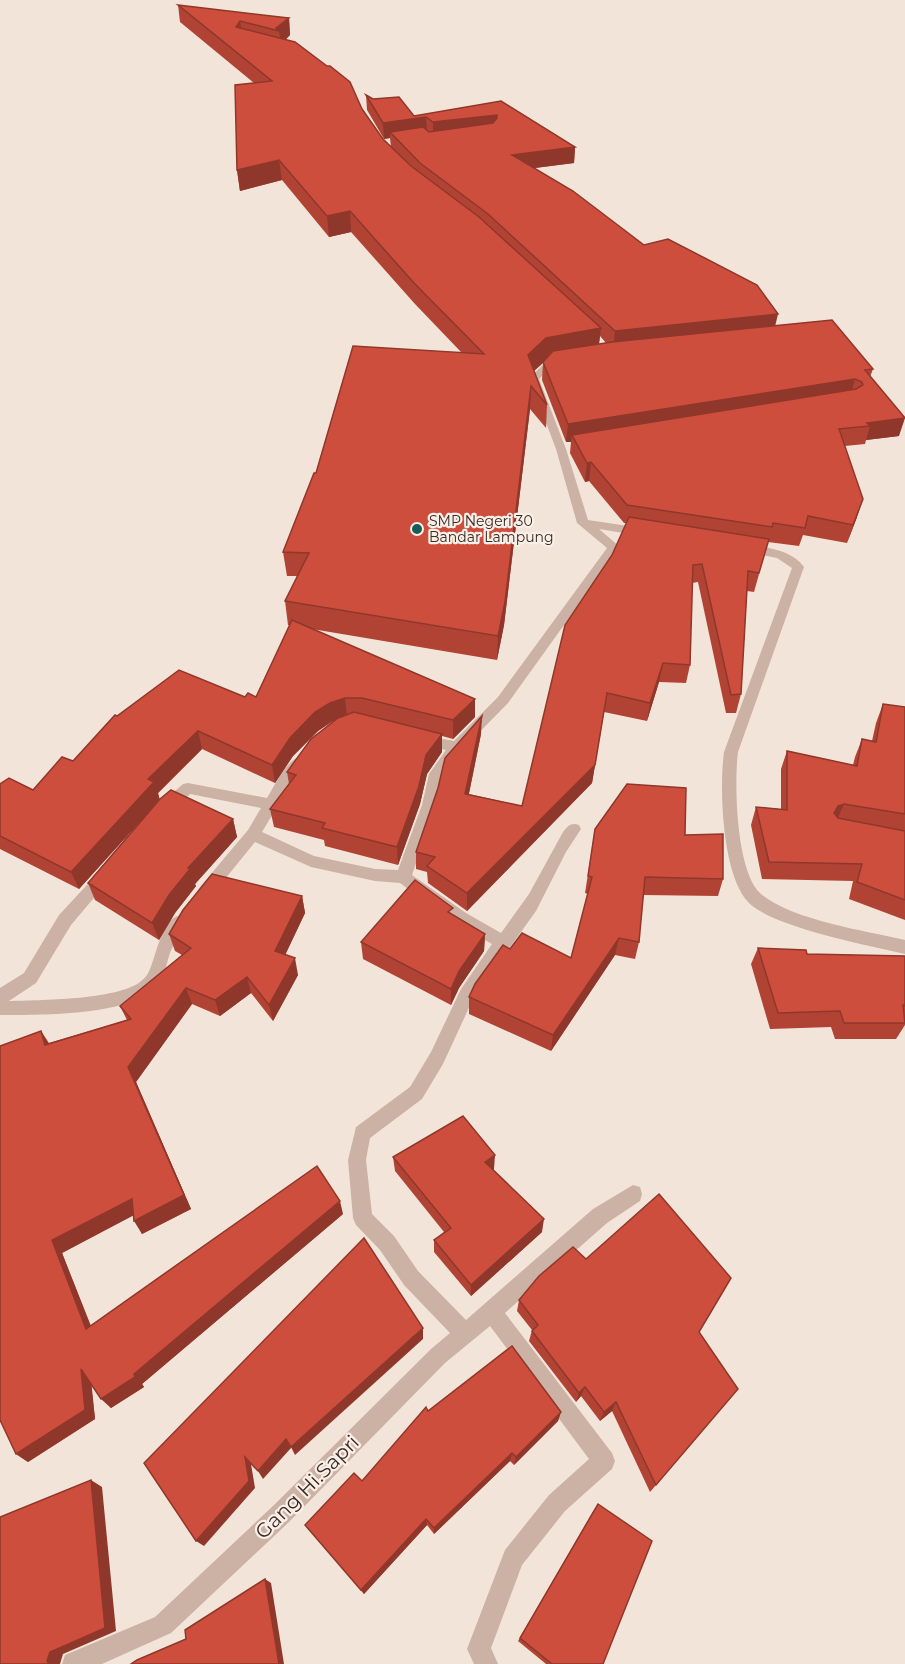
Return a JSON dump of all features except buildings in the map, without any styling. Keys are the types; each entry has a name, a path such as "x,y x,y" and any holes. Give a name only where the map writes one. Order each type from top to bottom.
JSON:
{"street":[{"path":"403,877 429,805 436,774 457,747 502,700 614,547 584,523 567,448 534,378 548,365 570,361"},
{"path":"584,523 654,534"},
{"path":"736,546 784,557 798,567 730,753 730,811 734,844 742,878 753,897 778,911 806,922 905,947"},
{"path":"409,736 457,747"},
{"path":"0,1008 36,1008 103,1001 141,992 153,980 163,948 194,904 253,834 285,781 311,749"},
{"path":"152,820 188,788 270,804"},
{"path":"465,1334 411,1278 387,1243 363,1218 357,1160 362,1133 416,1093 437,1058 467,994 503,942 527,913 561,844 574,829"},
{"path":"253,834 311,861 375,875 403,877 460,918 503,942"},
{"path":"0,997 30,978 65,920 116,862"},
{"name":"Gang Hi.Sapri","path":"74,1664 163,1624 281,1514 438,1356 600,1216 633,1194"},
{"path":"486,1664 479,1649 513,1558 557,1503 604,1461 491,1311"}],"place":[{"name":"SMP Negeri 30 Bandar Lampung","path":"417,529"}]}
